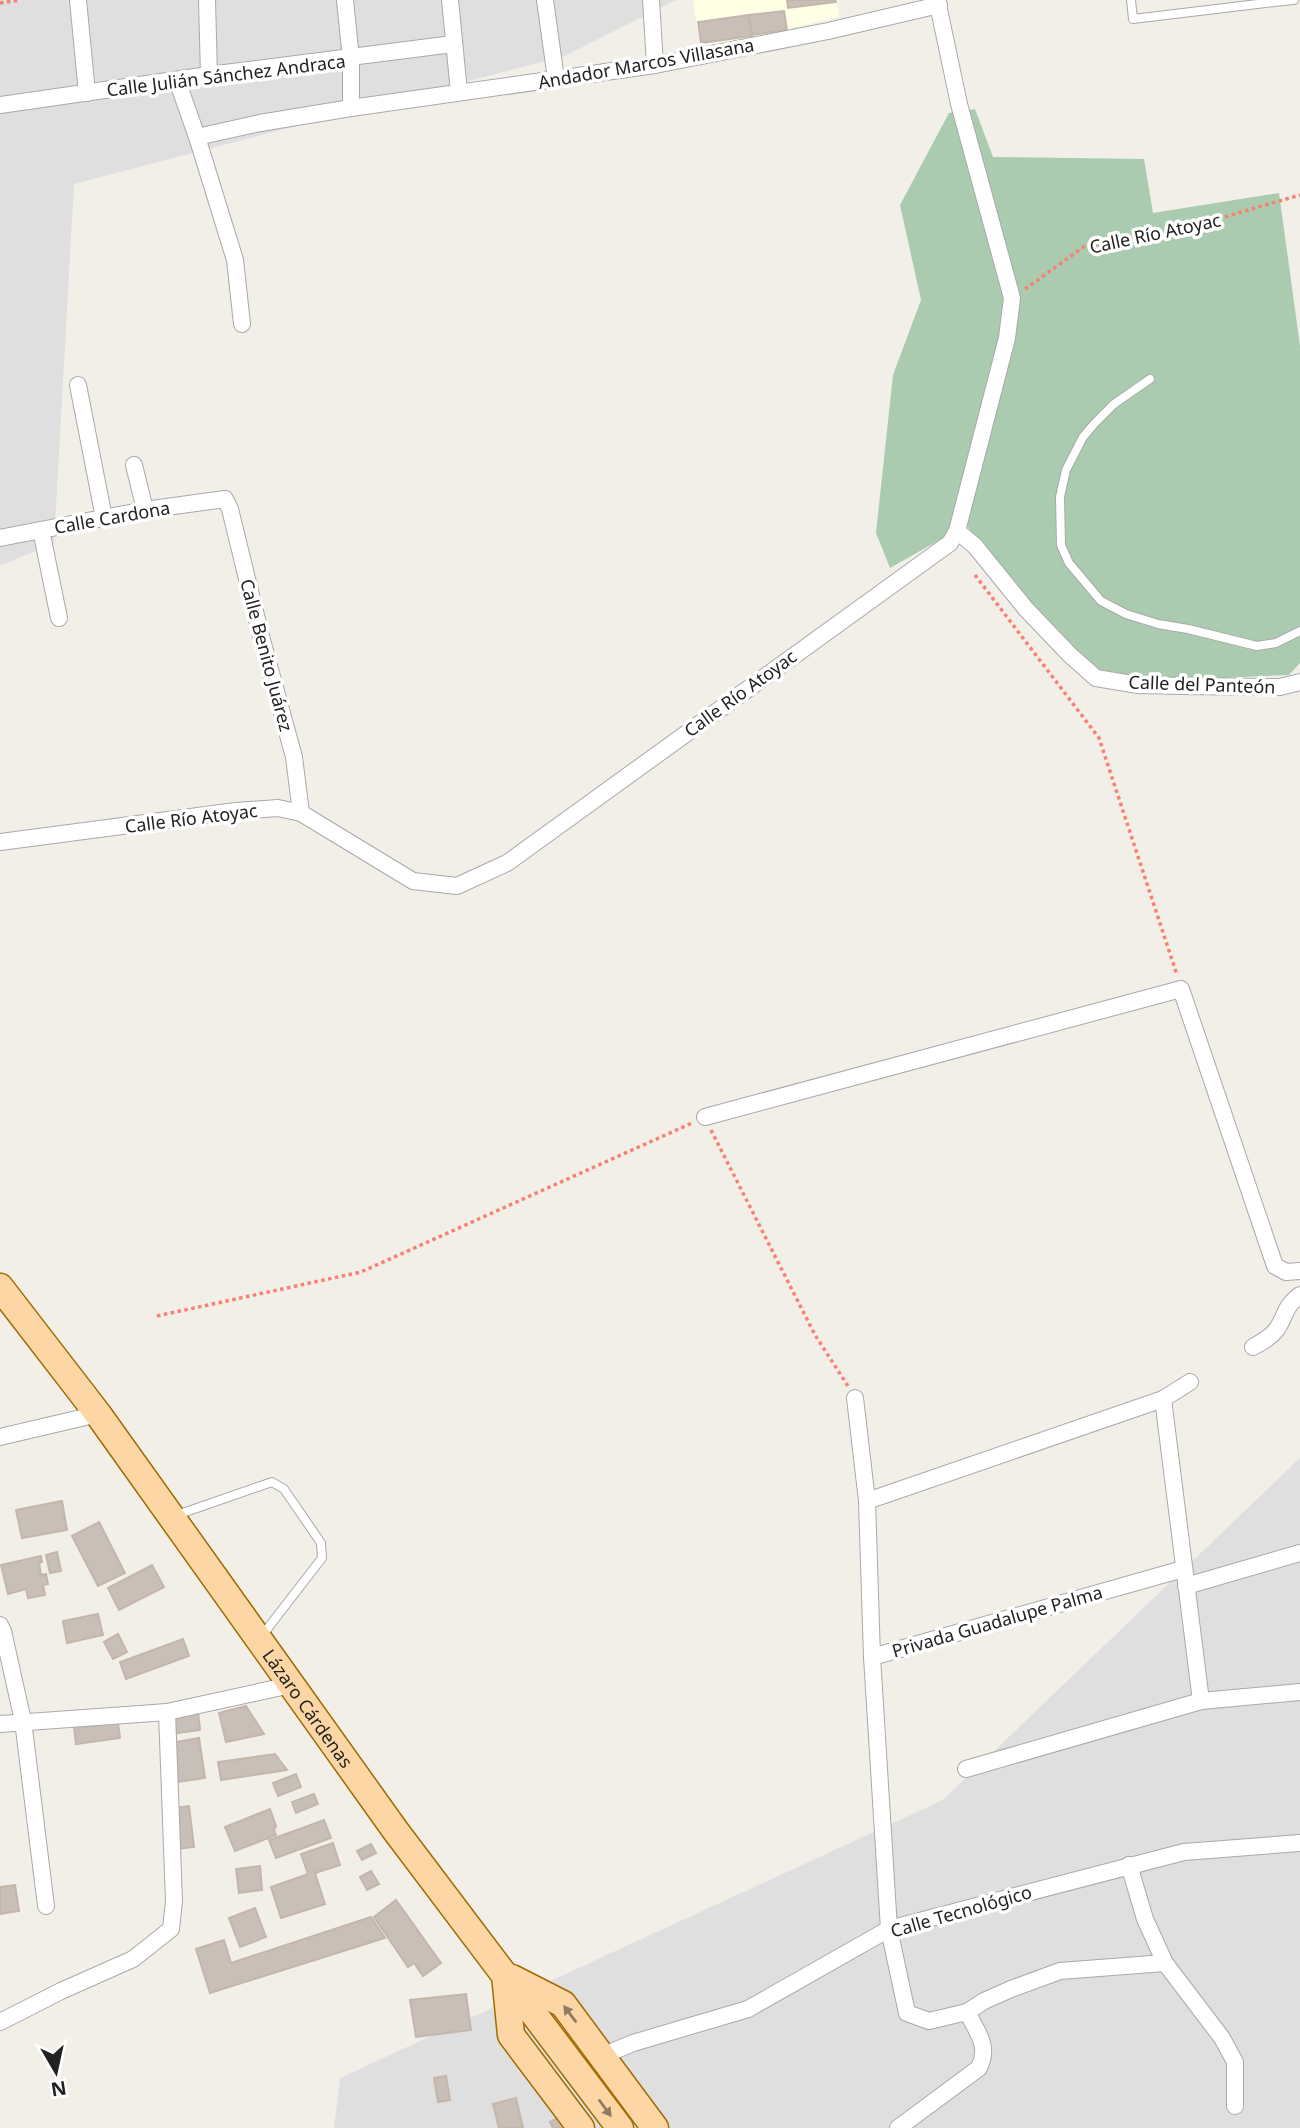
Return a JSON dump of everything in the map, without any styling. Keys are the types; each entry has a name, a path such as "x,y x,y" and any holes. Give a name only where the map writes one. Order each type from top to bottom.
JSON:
{"main road":[{"name":"Lázaro Cárdenas","path":"0,1287 98,1414 403,1840 620,2128"},
{"path":"505,1975 563,2004 655,2128"},
{"path":"505,1975 511,2035 581,2128"}],"street":[{"path":"78,0 87,93"},
{"path":"207,0 209,75"},
{"path":"345,0 351,59 351,108"},
{"path":"450,0 459,92"},
{"path":"545,0 556,79"},
{"path":"651,0 655,65"},
{"path":"938,3 959,104 1012,299 1007,338 957,531"},
{"name":"Andador Marcos Villasana","path":"197,137 351,108 655,65 828,31 938,3"},
{"name":"Calle Julián Sánchez Andraca","path":"0,105 177,79 453,44"},
{"path":"177,79 235,260 242,324"},
{"path":"78,385 104,518"},
{"path":"134,465 145,510"},
{"name":"Calle Cardona","path":"0,538 145,510 225,499"},
{"name":"Calle Benito Juárez","path":"225,499 230,509 294,757 301,813"},
{"path":"41,530 59,618"},
{"name":"Calle del Panteón","path":"957,531 975,546 1026,609 1070,655 1096,677 1138,685 1280,687 1300,682"},
{"name":"Calle Río Atoyac","path":"0,842 236,811 278,808 301,813 413,881 457,886 508,863 950,543 957,531"},
{"path":"705,1117 1181,989 1275,1266 1286,1272 1300,1271"},
{"path":"1253,1347 1267,1339 1277,1328 1287,1304 1300,1295"},
{"path":"867,1501 1163,1399 1190,1382"},
{"path":"855,1398 867,1501 872,1657"},
{"path":"1163,1399 1201,1701"},
{"path":"0,1437 98,1414"},
{"path":"1186,1586 1300,1553"},
{"name":"Privada Guadalupe Palma","path":"967,2012 929,2021 907,2013 889,1929 872,1657 1183,1569"},
{"path":"0,1625 23,1721 46,1906"},
{"path":"0,1724 167,1712 291,1685"},
{"path":"966,1769 1201,1701 1300,1692"},
{"path":"0,2022 133,1959 171,1929 174,1901 167,1712"},
{"name":"Calle Tecnológico","path":"602,2056 633,2043 748,2009 889,1929 1184,1852 1300,1843"},
{"path":"1129,1865 1145,1919 1165,1963 1222,2038 1235,2062 1235,2106"},
{"path":"898,2128 979,2068 985,2056 984,2046 967,2012 984,2001 1060,1971 1165,1963"}],"lane":[{"path":"1131,0 1133,19 1294,0"},
{"path":"1150,379 1114,404 1094,424 1083,437 1066,470 1060,497 1061,545 1069,563 1101,601 1126,614 1158,624 1257,646 1276,643 1300,631"},
{"path":"172,1517 272,1482 284,1489 321,1543 322,1558 259,1639"}],"path":[{"path":"0,3 20,0"},
{"name":"Calle Río Atoyac","path":"1012,299 1084,246 1176,231 1300,195"},
{"path":"975,576 1099,738 1181,989"},
{"path":"157,1316 361,1272 705,1117 814,1335 855,1398"}],"shaded area":[{"path":"0,0 676,0 565,56 74,184 54,543 0,566"},
{"path":"693,0 837,0 839,17 792,28 788,32 700,46"},
{"path":"975,109 993,157 1144,159 1153,213 1279,193 1300,346 1300,663 1289,675 1153,681 1101,674 1065,642 966,525 890,568 876,533 893,375 921,300 900,205 949,113"},
{"path":"1300,1458 1300,2128 334,2128 340,2078 943,1800"}],"building":[{"path":"787,0 835,0 836,2 788,8"},
{"path":"784,11 787,30 752,35 749,15"},
{"path":"748,15 752,36 701,43 698,22"},
{"path":"62,1501 67,1530 22,1538 16,1510"},
{"path":"99,1522 125,1573 98,1586 72,1536"},
{"path":"57,1552 61,1571 50,1573 46,1555"},
{"path":"41,1556 41,1575 46,1574 48,1584 43,1585 45,1595 28,1598 26,1589 8,1594 1,1565"},
{"path":"152,1565 164,1587 119,1610 108,1588"},
{"path":"98,1614 103,1635 67,1643 63,1621"},
{"path":"118,1634 127,1652 113,1659 104,1642"},
{"path":"183,1639 189,1656 126,1679 120,1662"},
{"path":"246,1706 264,1734 226,1742 219,1713"},
{"path":"198,1711 200,1730 171,1734 169,1715"},
{"path":"118,1722 120,1738 76,1744 74,1727"},
{"path":"199,1738 205,1778 177,1782 171,1743"},
{"path":"275,1754 287,1770 221,1780 218,1762"},
{"path":"296,1774 301,1787 278,1796 273,1783"},
{"path":"314,1794 318,1804 296,1813 292,1802"},
{"path":"189,1806 194,1847 178,1849 173,1808"},
{"path":"270,1809 276,1835 235,1851 225,1827"},
{"path":"324,1820 331,1838 276,1858 269,1840"},
{"path":"333,1843 340,1865 315,1873 325,1904 281,1918 271,1887 308,1874 301,1854"},
{"path":"371,1844 376,1853 362,1860 357,1851"},
{"path":"260,1866 262,1890 239,1893 236,1869"},
{"path":"371,1871 379,1884 367,1890 360,1877"},
{"path":"15,1885 19,1911 0,1914 0,1887"},
{"path":"396,1900 441,1963 423,1976 414,1963 408,1967 374,1917"},
{"path":"255,1908 266,1937 240,1947 229,1918"},
{"path":"371,1917 385,1938 210,1993 196,1949 224,1940 231,1963"},
{"path":"466,1994 471,2030 416,2037 410,2000"},
{"path":"446,2076 450,2100 438,2102 434,2078"},
{"path":"516,2098 523,2128 499,2128 493,2104"},
{"path":"561,2116 568,2128 553,2128 550,2122"}]}
